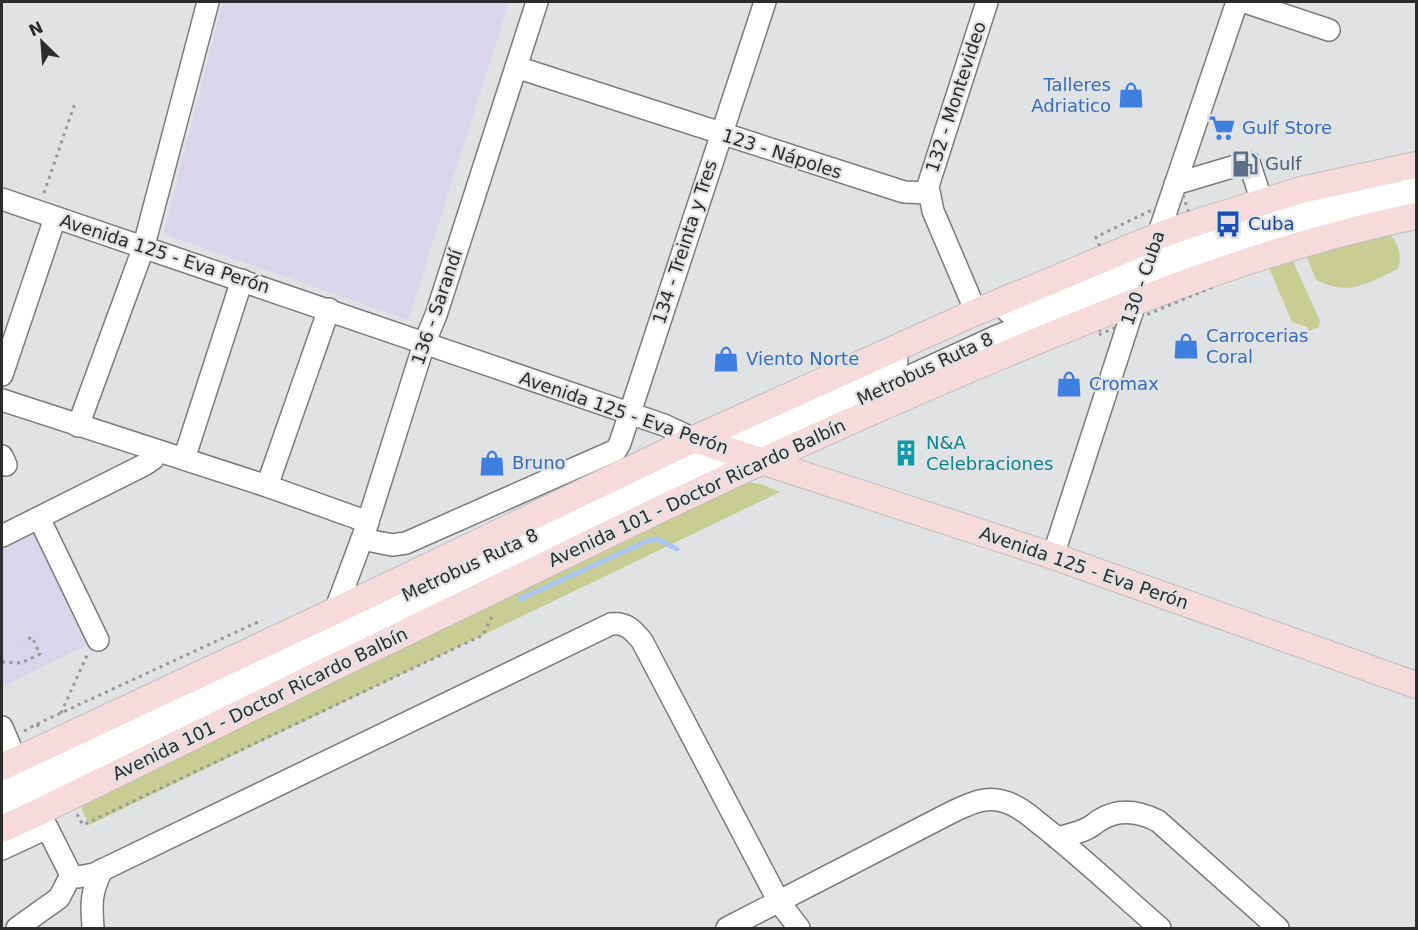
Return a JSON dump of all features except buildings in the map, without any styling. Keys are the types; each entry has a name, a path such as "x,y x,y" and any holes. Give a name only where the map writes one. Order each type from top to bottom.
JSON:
{"main road":[{"name":"Avenida 101 - Doctor Ricardo Balbín","path":"2,829 27,790 47,745 335,611 694,439 976,312 1154,247 1262,202 1301,190 1416,165"},
{"name":"Avenida 101 - Doctor Ricardo Balbín","path":"27,790 739,454 939,381 1139,291 1385,222 1416,216"},
{"name":"Avenida 125 - Eva Perón","path":"694,439 1053,556 1416,685"}],"street":[{"path":"78,426 143,249 208,2"},
{"name":"136 - Sarandí","path":"335,611 365,531 537,2"},
{"name":"134 - Treinta y Tres","path":"2,400 267,486 392,545 406,543 605,456 616,450 620,443 765,2"},
{"name":"132 - Montevideo","path":"928,193 929,181 987,2"},
{"name":"130 - Cuba","path":"1053,556 1139,291 1237,2"},
{"path":"1245,2 1329,30"},
{"name":"123 - Nápoles","path":"516,67 904,192 928,193"},
{"path":"1175,184 1249,162 1262,202"},
{"name":"Metrobus Ruta 8","path":"2,810 27,790 156,717 242,674 739,454 917,351 1034,302 1154,247 1198,242 1355,198 1416,185"},
{"path":"928,193 933,211 976,312"},
{"name":"Avenida 125 - Eva Perón","path":"2,199 664,425 694,439"},
{"path":"1139,291 1324,223 1416,203"},
{"path":"2,375 46,215"},
{"path":"184,459 242,280"},
{"path":"267,486 328,309"},
{"path":"2,536 144,465 153,459 157,451"},
{"path":"39,518 97,637"},
{"path":"71,875 86,876 102,870 617,623 633,629 642,641 779,902 799,928"},
{"path":"2,727 27,790 71,875"},
{"name":"Metrobus Ruta 8","path":"2,788 27,790"},
{"path":"2,849 27,790"},
{"path":"727,928 954,811 981,800 992,799 1005,801 1020,808 1160,928"},
{"path":"1057,838 1078,832 1101,819 1122,812 1142,813 1158,821 1278,928"},
{"path":"93,928 91,898 102,870"},
{"path":"17,928 59,898 71,875"},
{"path":"51,905 63,905 84,914 93,928"}],"path":[{"path":"46,215 75,103"},
{"path":"2,662 21,663 40,654 32,637 24,640"},
{"path":"47,745 97,637"}],"shaded area":[{"path":"223,2 509,2 408,320 163,234"},
{"path":"33,532 87,645 2,687 2,547"}],"green space":[{"path":"1388,234 1395,240 1399,250 1398,269 1367,283 1349,288 1328,285 1316,280 1307,257 1308,253"},
{"path":"1292,259 1320,321 1319,327 1309,331 1307,327 1292,322 1269,268"},
{"path":"745,482 761,484 780,492 89,825 79,803"}],"waterway":[{"path":"520,599 647,541 657,539 677,549"}],"place":[{"name":"Talleres Adriatico","path":"1131,95"},
{"name":"Gulf Store","path":"1222,128"},
{"name":"Gulf","path":"1245,164"},
{"name":"Cuba","path":"1228,224"},
{"name":"Carrocerias Coral","path":"1186,346"},
{"name":"Viento Norte","path":"726,359"},
{"name":"Cromax","path":"1069,384"},
{"name":"N&A Celebraciones","path":"906,453"},
{"name":"Bruno","path":"492,463"}]}
